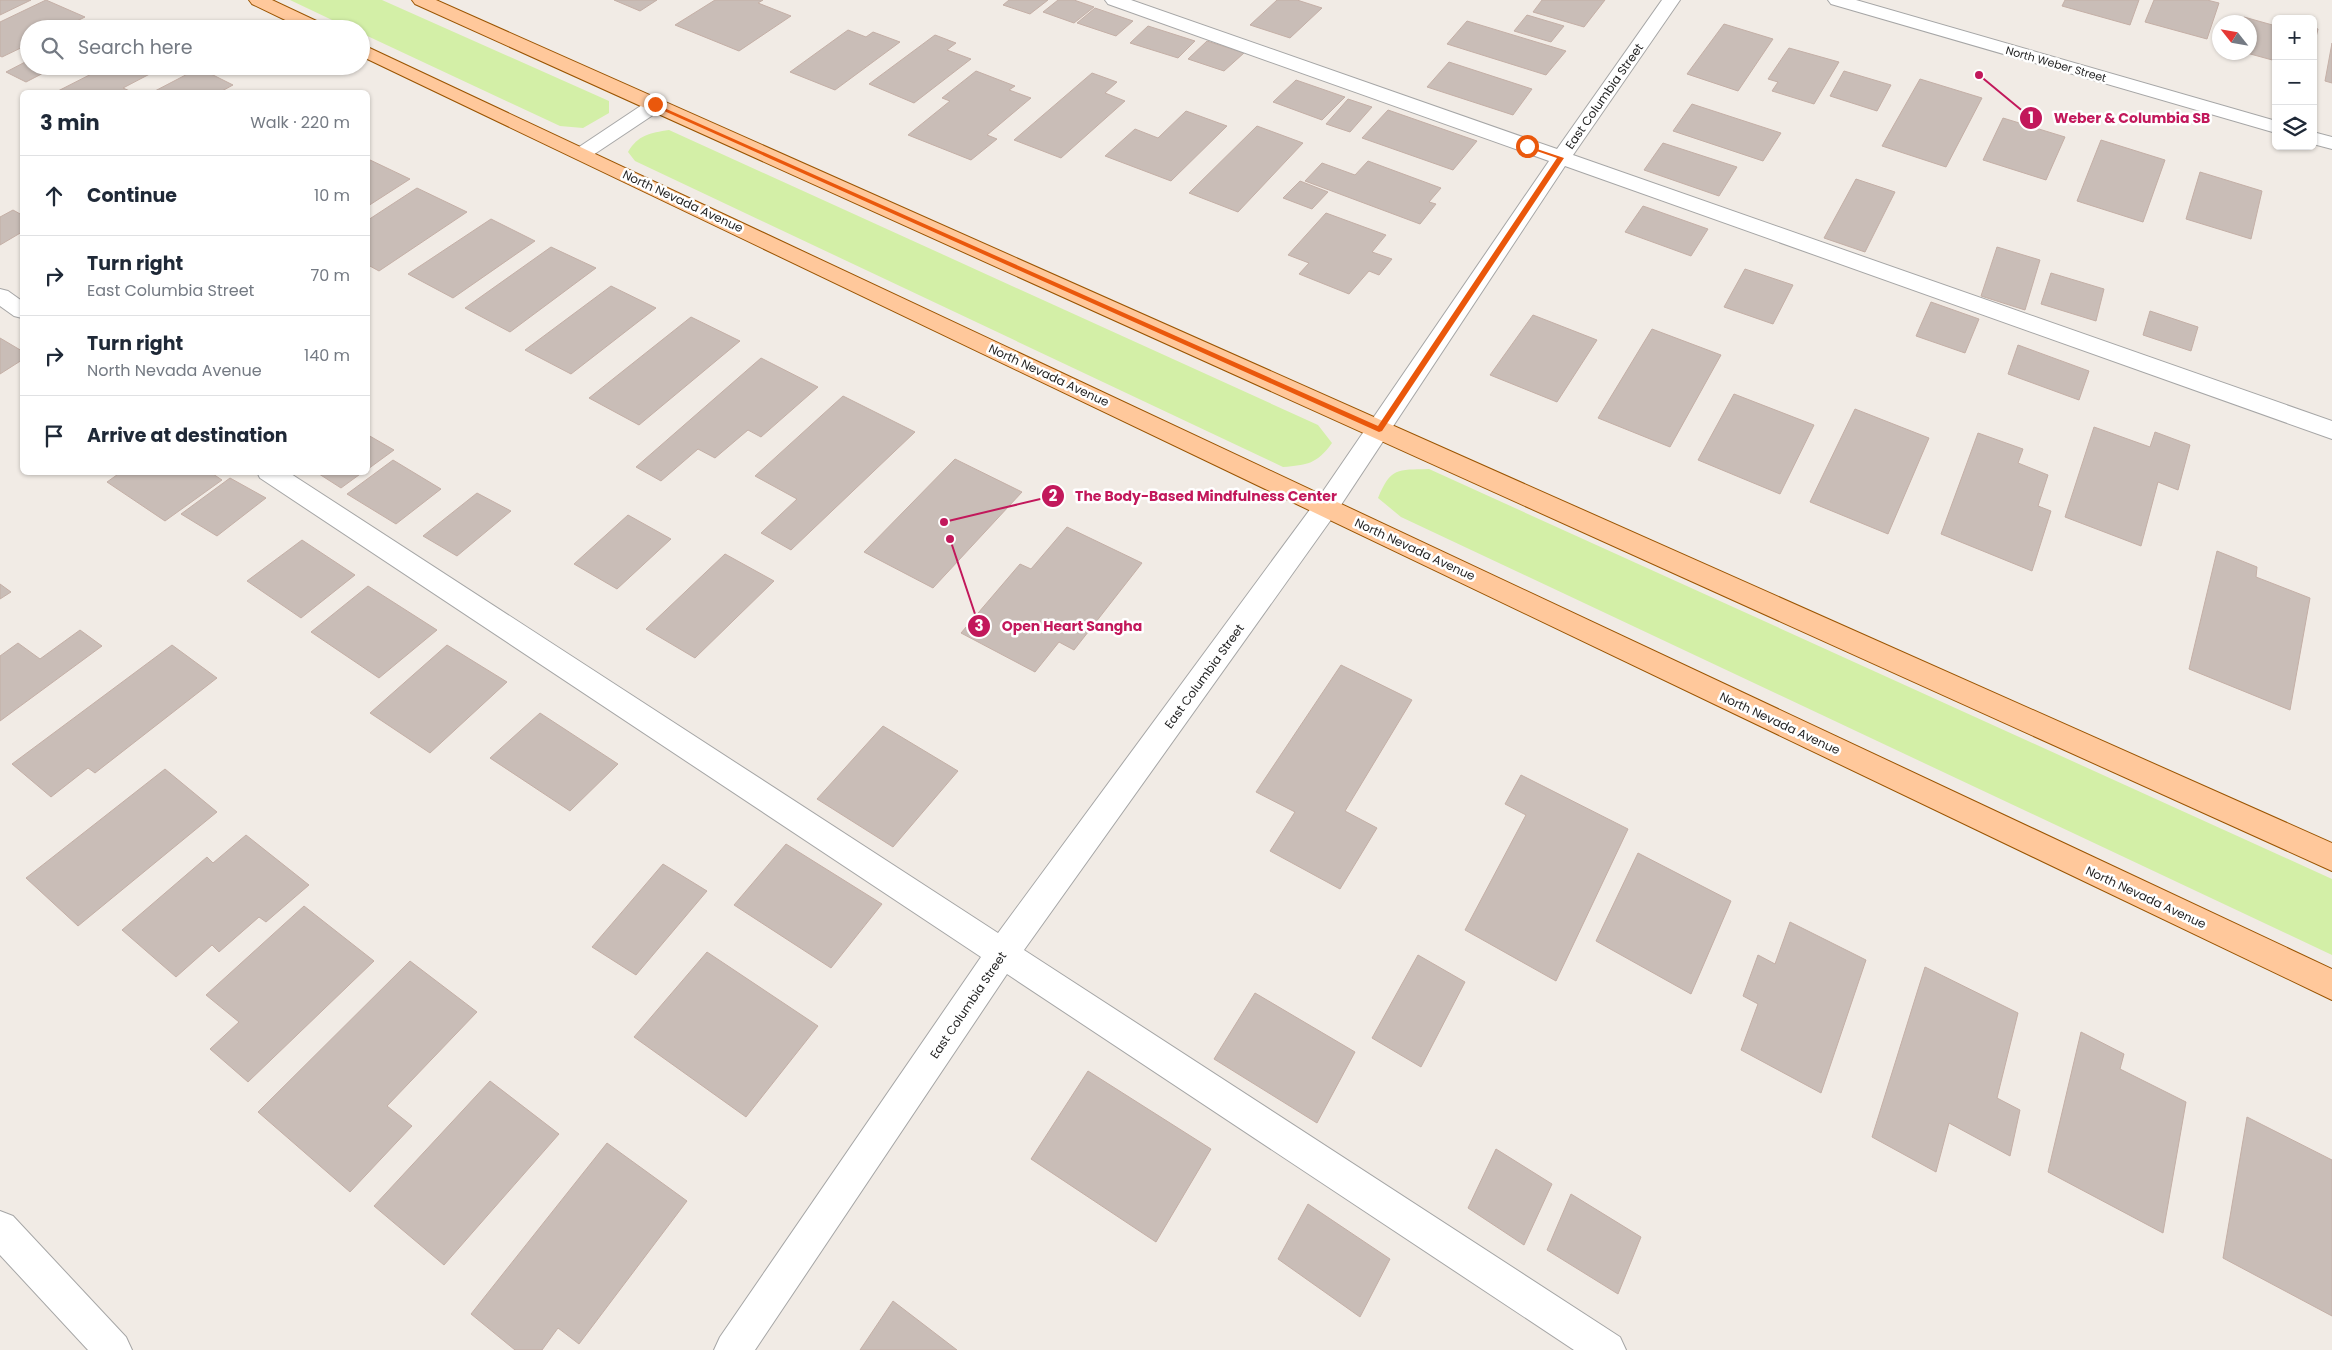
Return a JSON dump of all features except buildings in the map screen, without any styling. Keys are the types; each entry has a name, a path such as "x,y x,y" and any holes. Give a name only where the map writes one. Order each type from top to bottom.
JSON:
{"main road":[{"path":"258,0 299,20"},
{"path":"422,0 2332,857"},
{"name":"North Nevada Avenue","path":"370,53 2332,985"}],"street":[{"path":"1114,0 2332,430"},
{"name":"East Columbia Street","path":"734,1350 1002,954 1326,507 1561,158 1671,0"},
{"name":"North Weber Street","path":"1837,0 2272,126"},
{"path":"583,153 655,104"},
{"path":"2317,139 2332,143"},
{"path":"0,296 20,310"},
{"path":"274,475 1607,1350"},
{"path":"0,1230 112,1350"}],"green space":[{"path":"290,0 382,0 609,101 609,113 583,128 560,126 370,37 370,20 332,20"},
{"path":"669,130 1318,425 1332,443 1327,450 1311,462 1283,467 635,161 628,152 640,138 656,132"},
{"path":"1429,469 2332,879 2332,955 1401,517 1378,498 1391,475 1396,472"}],"place":[{"name":"Weber & Columbia SB","path":"1979,75"},
{"name":"The Body-Based Mindfulness Center","path":"944,522"},
{"name":"Open Heart Sangha","path":"950,539"}],"route":[{"path":"655,104 1379,430 1561,158 1527,146"}]}
